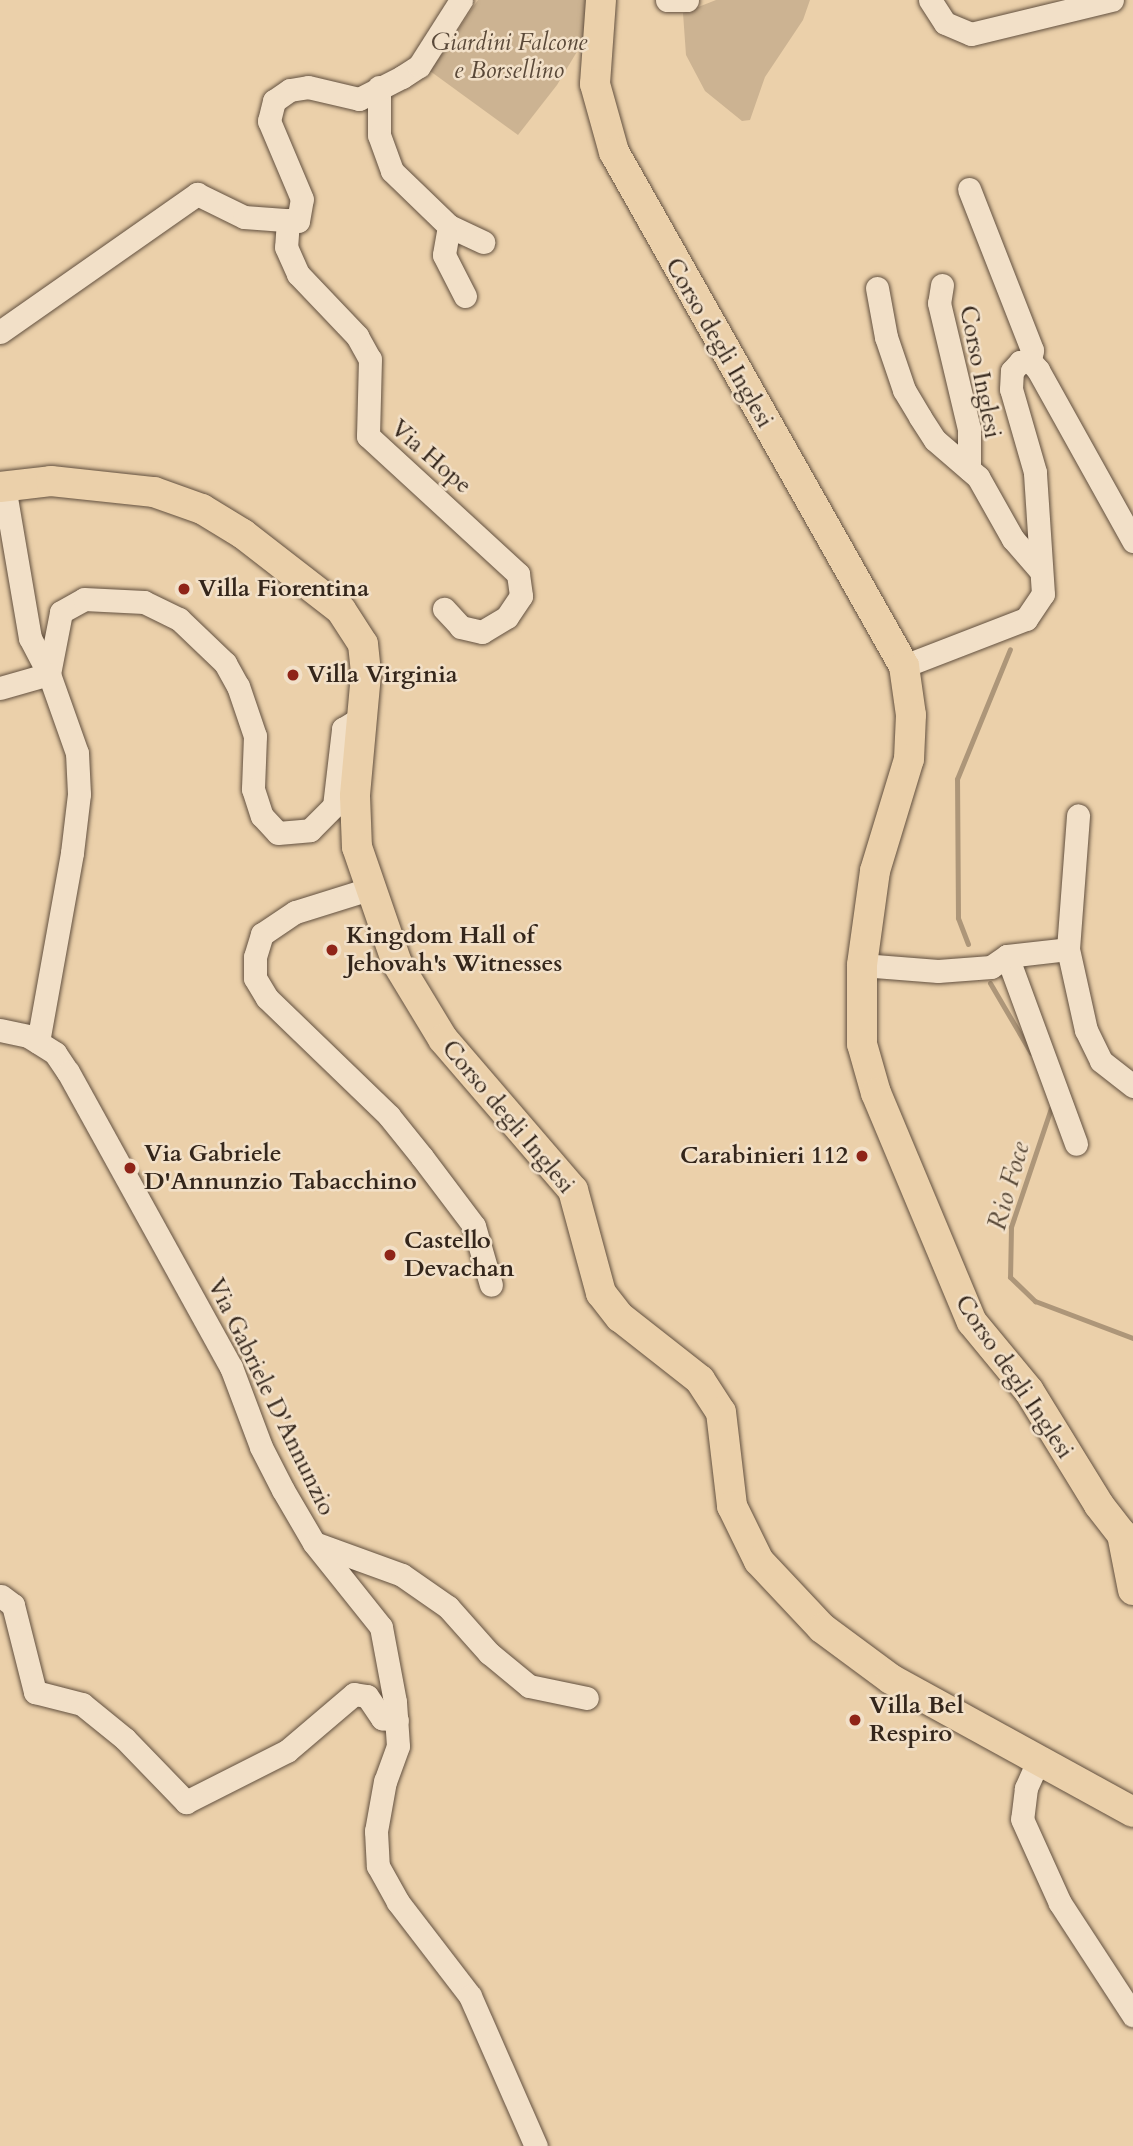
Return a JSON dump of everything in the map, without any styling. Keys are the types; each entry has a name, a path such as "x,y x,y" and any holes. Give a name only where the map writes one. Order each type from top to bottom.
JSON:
{"main road":[{"name":"Corso degli Inglesi","path":"601,0 595,83 614,152 904,666 911,715 909,759 875,871 863,958 862,1044 876,1093 956,1291 972,1322 1029,1391 1077,1471 1122,1534 1133,1590"},
{"name":"Corso degli Inglesi","path":"2,486 51,481 154,492 202,509 243,534 341,610 363,644 364,716 355,796 357,847 369,889 397,963 418,1003 443,1039 573,1190 601,1293 620,1317 700,1380 721,1412 732,1506 759,1561 822,1628 863,1660 1038,1761 1133,1812"}],"street":[{"path":"4,328 197,194 244,218 299,221 302,199 269,121 274,101 290,90 309,87 359,99 419,66 461,0"},
{"path":"667,0 687,0"},
{"path":"930,0 945,23 971,34 1111,0"},
{"path":"379,87 379,135 392,171 449,226 484,242"},
{"path":"904,666 1026,619 1043,594 1039,569 1035,472 1011,389 1012,371 1029,361 1032,350 969,189"},
{"name":"Via Hope","path":"288,220 286,247 298,274 357,336 370,359 368,436 518,573 521,596 507,617 482,632 461,627 444,609"},
{"path":"449,226 444,255 465,296"},
{"name":"Corso Inglesi","path":"942,285 939,303 969,429 969,469"},
{"path":"877,288 886,337 904,390 934,440 969,469 1013,539 1039,569"},
{"path":"1029,361 1133,541"},
{"path":"0,1030 47,1048 79,794 77,753 50,674 30,638 2,486"},
{"path":"50,674 61,612 84,599 144,602 179,619 225,663 238,687 255,736 253,789 262,816 278,833 310,830 334,806 343,729 364,716"},
{"path":"0,688 50,674"},
{"path":"1078,815 1068,949 1086,1030 1101,1061 1133,1086"},
{"path":"369,889 295,912 262,934 254,957 255,978 267,999 374,1101 422,1157 474,1226 491,1284"},
{"path":"863,958 938,971 991,967 1004,958 1068,949"},
{"path":"1004,958 1076,1144"},
{"name":"Via Gabriele D'Annunzio","path":"47,1048 232,1367 261,1447 314,1543 381,1626 397,1720 398,1746 385,1781 376,1831 378,1866 398,1902 470,1996 536,2146"},
{"path":"314,1543 402,1575 449,1607 489,1653 529,1686 587,1699"},
{"path":"1,1596 13,1605 27,1677 35,1692 82,1704 125,1740 186,1802 287,1751 354,1694 367,1696 382,1718 397,1720"},
{"path":"1038,1761 1026,1788 1022,1819 1059,1903 1133,2015"}],"green space":[{"name":"Giardini Falcone e Borsellino","path":"478,0 591,0 584,40 557,85 518,135 430,71"},
{"path":"716,0 810,0 803,20 765,77 750,120 742,121 705,91 686,55 683,13"}],"waterway":[{"name":"Rio Foce","path":"968,944 958,918 957,779 1010,649"},
{"name":"Rio Foce","path":"990,983 1031,1053"},
{"name":"Rio Foce","path":"1051,1108 1011,1227 1010,1277 1035,1301 1133,1338"}],"place":[{"name":"Villa Fiorentina","path":"184,589"},
{"name":"Villa Virginia","path":"293,675"},
{"name":"Kingdom Hall of Jehovah's Witnesses","path":"332,950"},
{"name":"Carabinieri 112","path":"862,1156"},
{"name":"Via Gabriele D'Annunzio Tabacchino","path":"130,1168"},
{"name":"Castello Devachan","path":"390,1255"},
{"name":"Villa Bel Respiro","path":"855,1720"}]}
